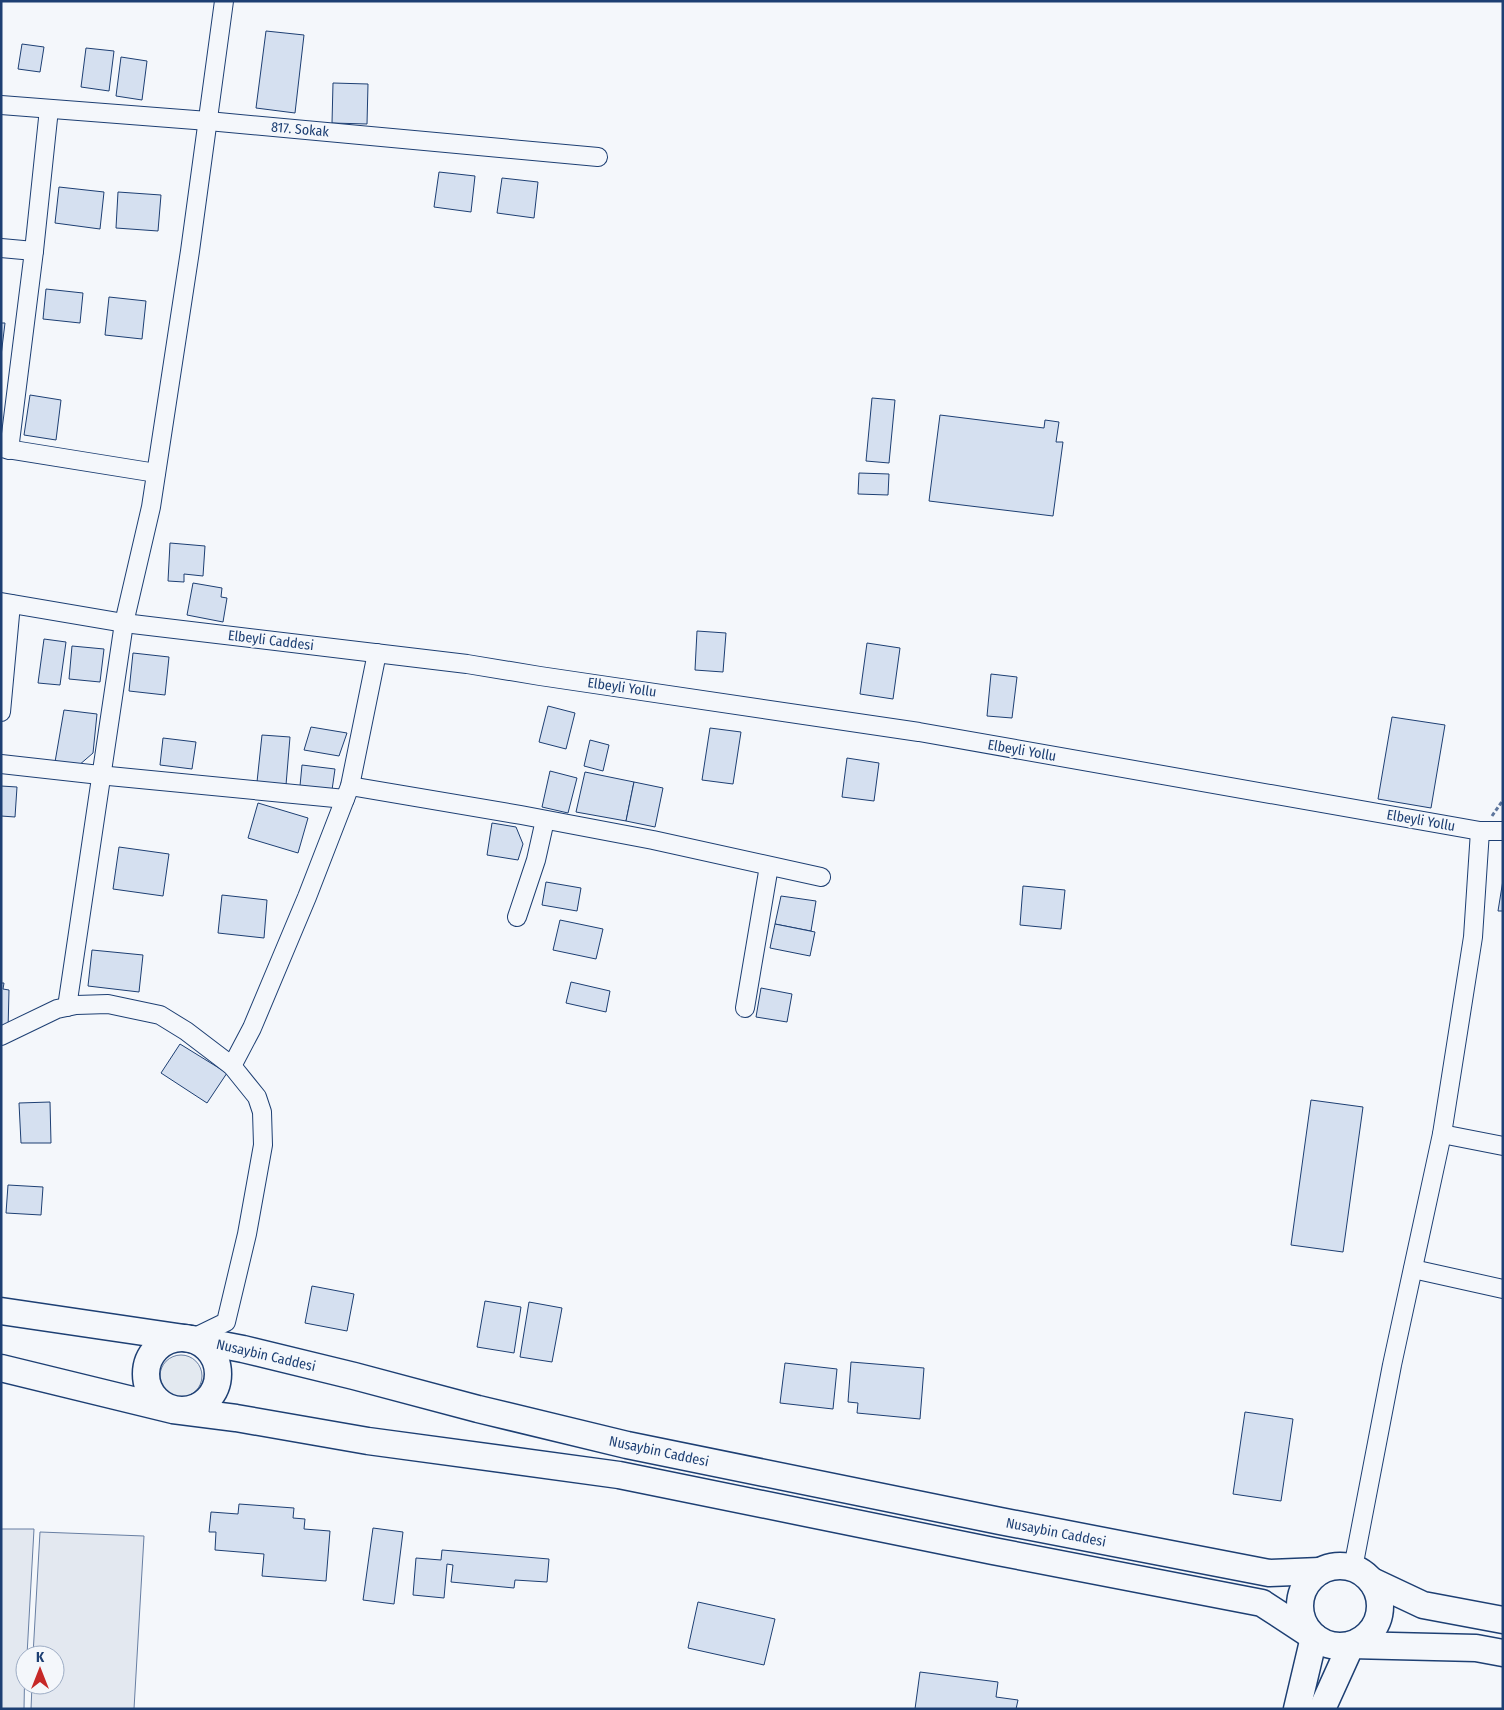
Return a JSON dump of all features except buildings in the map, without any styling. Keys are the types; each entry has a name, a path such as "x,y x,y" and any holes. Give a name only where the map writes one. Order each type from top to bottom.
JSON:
{"highway":[{"name":"Nusaybin Caddesi","path":"1,1311 191,1339 243,1349 618,1443 1269,1573 1320,1570"},
{"path":"191,1339 202,1344 212,1353 217,1364 218,1377 215,1389 208,1400 198,1407 186,1411 173,1410 163,1406 154,1398 148,1388 145,1377 146,1366 158,1346 168,1340 191,1339"},
{"path":"1,1368 173,1410 236,1418 368,1441 619,1475 993,1551 1262,1603 1325,1644 1338,1647 1351,1645 1476,1648 1503,1653"},
{"path":"1314,1637 1305,1628 1300,1615 1300,1602 1303,1590 1310,1579 1320,1570 1331,1566 1342,1566 1362,1574 1423,1605 1503,1620"},
{"path":"1322,1709 1351,1645 1363,1640 1373,1630 1379,1619 1381,1606 1378,1592 1362,1574"},
{"path":"1297,1709 1314,1637"}],"street":[{"path":"67,1007 124,623 156,473 190,251 224,1"},
{"name":"817. Sokak","path":"1,105 208,121 598,157"},
{"path":"49,108 34,251 5,449 156,473"},
{"path":"1,248 34,251"},
{"path":"1,712 6,603"},
{"name":"Elbeyli Caddesi","path":"6,603 124,623 467,664 540,676"},
{"path":"232,1066 252,1028 278,967 347,793 377,653"},
{"name":"Elbeyli Yollu","path":"540,676 919,732 1480,831 1503,831"},
{"path":"1,764 102,776 347,793 546,820 654,840 821,878"},
{"path":"517,917 536,860 546,820"},
{"path":"1362,1574 1392,1365 1442,1134 1473,937 1480,831"},
{"path":"744,1008 769,866"},
{"path":"1,1036 57,1009 67,1007 108,1004 160,1015 186,1031 232,1066 257,1097 262,1112 264,1145 247,1234 226,1322 191,1339"},
{"path":"1442,1134 1503,1146"},
{"path":"1413,1269 1503,1289"}],"shaded area":[{"path":"177,1355 185,1355 196,1361 202,1376 196,1391 185,1397 177,1397 166,1391 160,1380 160,1372 166,1361"},
{"path":"1,1529 34,1529 28,1645 15,1645 15,1695 24,1695 24,1709 1,1709"},
{"path":"40,1532 144,1536 134,1709 31,1709 32,1695 65,1695 65,1645 34,1645"}]}
